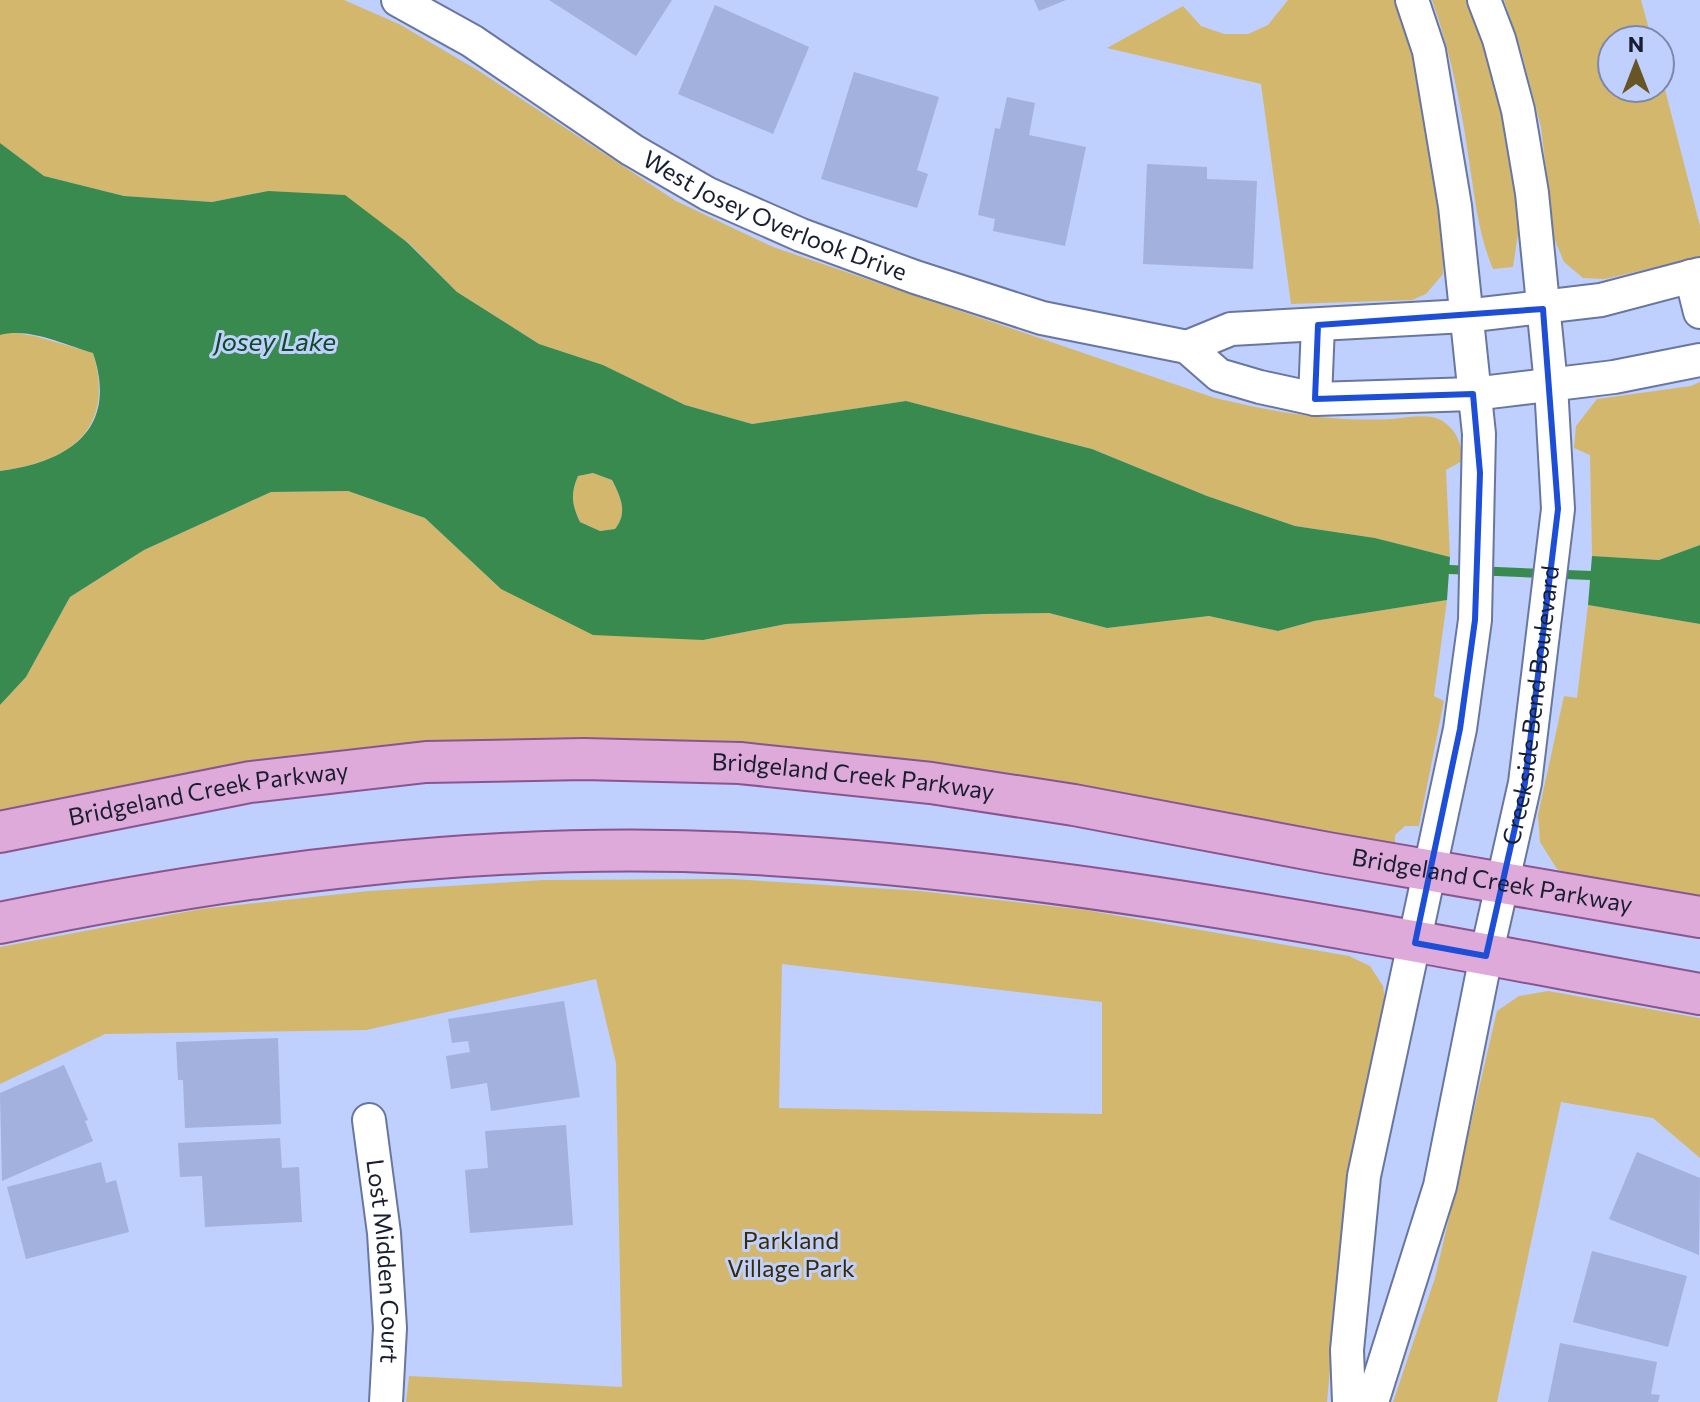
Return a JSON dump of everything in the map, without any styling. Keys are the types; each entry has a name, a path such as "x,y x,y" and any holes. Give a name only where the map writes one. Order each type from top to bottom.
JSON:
{"main road":[{"name":"Bridgeland Creek Parkway","path":"0,832 250,782 426,762 584,759 740,763 931,783 1074,805 1700,917"},
{"path":"0,923 76,907 296,872 433,859 586,851 734,853 920,866 1088,887 1700,994"}],"street":[{"name":"West Josey Overlook Drive","path":"398,0 472,41 632,150 708,194 801,235 915,277 1042,318 1187,347 1219,375 1315,399 1473,394 1551,385 1700,360"},
{"path":"1349,1402 1347,1350 1364,1176 1460,729 1475,620 1479,434 1455,206 1429,51 1412,0"},
{"name":"Creekside Bend Boulevard","path":"1372,1402 1440,1186 1486,956 1525,783 1558,509 1551,385 1532,193 1518,110 1499,39 1484,0"},
{"path":"1187,347 1231,329 1543,309 1601,300 1696,275 1700,312"},
{"path":"1315,399 1318,325"},
{"name":"Lost Midden Court","path":"369,1120 384,1233 390,1328 386,1402"}],"highlighted area":[{"path":"1543,309 1558,509 1525,783 1486,956 1415,943 1460,729 1475,620 1480,473 1473,394 1315,399 1318,325"}],"green space":[{"path":"0,0 344,0 399,24 479,71 676,201 773,247 1215,398 1281,412 1324,417 1369,420 1423,416 1441,420 1455,433 1462,455 1462,461 1446,470 1450,557 1375,538 1295,526 1207,496 1092,449 906,401 752,424 685,405 603,365 539,344 457,292 408,242 268,191 212,202 124,196 44,176 0,143"},
{"path":"1288,0 1398,0 1421,74 1443,236 1443,274 1426,294 1412,300 1291,304 1261,84 1107,48 1183,6 1201,26 1224,34 1248,34 1268,25"},
{"path":"1432,0 1470,0 1499,84 1521,213 1513,267 1493,269 1485,246 1456,86"},
{"path":"1504,0 1641,0 1648,24 1596,24 1596,104 1669,104 1700,226 1700,257 1605,279 1583,278 1564,262 1554,238 1541,127"},
{"path":"9,332 35,336 93,353 98,403 92,422 81,438 66,450 25,467 0,471 0,335"},
{"path":"1700,382 1700,545 1659,560 1592,556 1590,455 1574,448 1576,426 1597,399 1691,386"},
{"path":"593,473 612,480 618,493 622,511 615,529 600,531 580,522 577,516 573,499 575,482 578,476"},
{"path":"348,491 425,518 501,589 703,640 786,624 984,614 1049,613 1107,628 1209,616 1278,631 1314,621 1447,600 1434,696 1444,701 1419,826 1405,826 1395,835 1395,844 1373,845 728,751 0,816 0,705 26,677 70,597 144,550 271,492"},
{"path":"1588,605 1700,624 1700,901 1583,880 1557,869 1540,842 1538,815 1564,696 1577,698"},
{"name":"Parkland Village Park","path":"731,879 920,891 1085,910 1349,956 1370,966 1383,986 1386,1007 1362,1104 1341,1250 1327,1402 406,1402 409,1376 622,1387 616,1063 596,979 366,1030 105,1034 0,1084 0,947 201,909 369,891 544,880","holes":["782,964 1102,1002 1102,1114 779,1108"]},
{"path":"1548,991 1700,1018 1700,1158 1653,1118 1561,1102 1497,1402 1393,1402 1435,1278 1497,1011 1519,996"}],"water":[{"name":"Josey Lake","path":"0,143 44,176 124,196 212,202 268,191 345,195 408,243 457,292 539,344 603,365 685,405 752,424 906,401 1092,449 1207,496 1295,526 1375,538 1450,557 1447,600 1314,621 1278,631 1209,616 1107,628 1049,613 786,624 703,640 593,635 501,589 425,518 348,491 271,492 144,550 70,597 26,677 0,705 0,471 47,460 82,438 93,422 99,403 99,380 93,353 35,335 0,335","holes":["593,473 612,480 622,511 615,529 600,531 580,522 573,499 578,476"]},
{"path":"1700,545 1700,624 1588,605 1592,556 1659,560"}],"building":[{"path":"549,0 672,0 636,56"},
{"path":"1034,0 1066,0 1039,11"},
{"path":"715,5 809,47 773,134 678,94"},
{"path":"854,72 939,97 917,170 928,174 917,208 821,179"},
{"path":"1007,97 1035,103 1029,135 1086,147 1065,246 993,231 995,219 978,215 995,128 1000,129"},
{"path":"1147,164 1207,167 1207,179 1257,181 1253,269 1143,264"},
{"path":"564,1001 580,1097 491,1111 487,1083 451,1089 446,1056 470,1052 468,1041 452,1043 448,1019"},
{"path":"278,1038 281,1124 185,1128 183,1080 178,1080 176,1042"},
{"path":"64,1065 88,1120 85,1121 93,1141 2,1181 0,1093"},
{"path":"566,1125 573,1225 470,1233 465,1170 488,1168 485,1131"},
{"path":"280,1138 282,1168 299,1167 302,1222 205,1227 202,1176 180,1177 178,1143"},
{"path":"1637,1152 1700,1178 1699,1255 1609,1219"},
{"path":"101,1162 106,1183 116,1180 129,1232 26,1259 7,1187"},
{"path":"1592,1251 1687,1276 1668,1347 1573,1322"},
{"path":"1560,1343 1657,1362 1651,1394 1660,1395 1658,1402 1548,1402"}],"waterway":[{"path":"1438,569 1603,576"}]}
